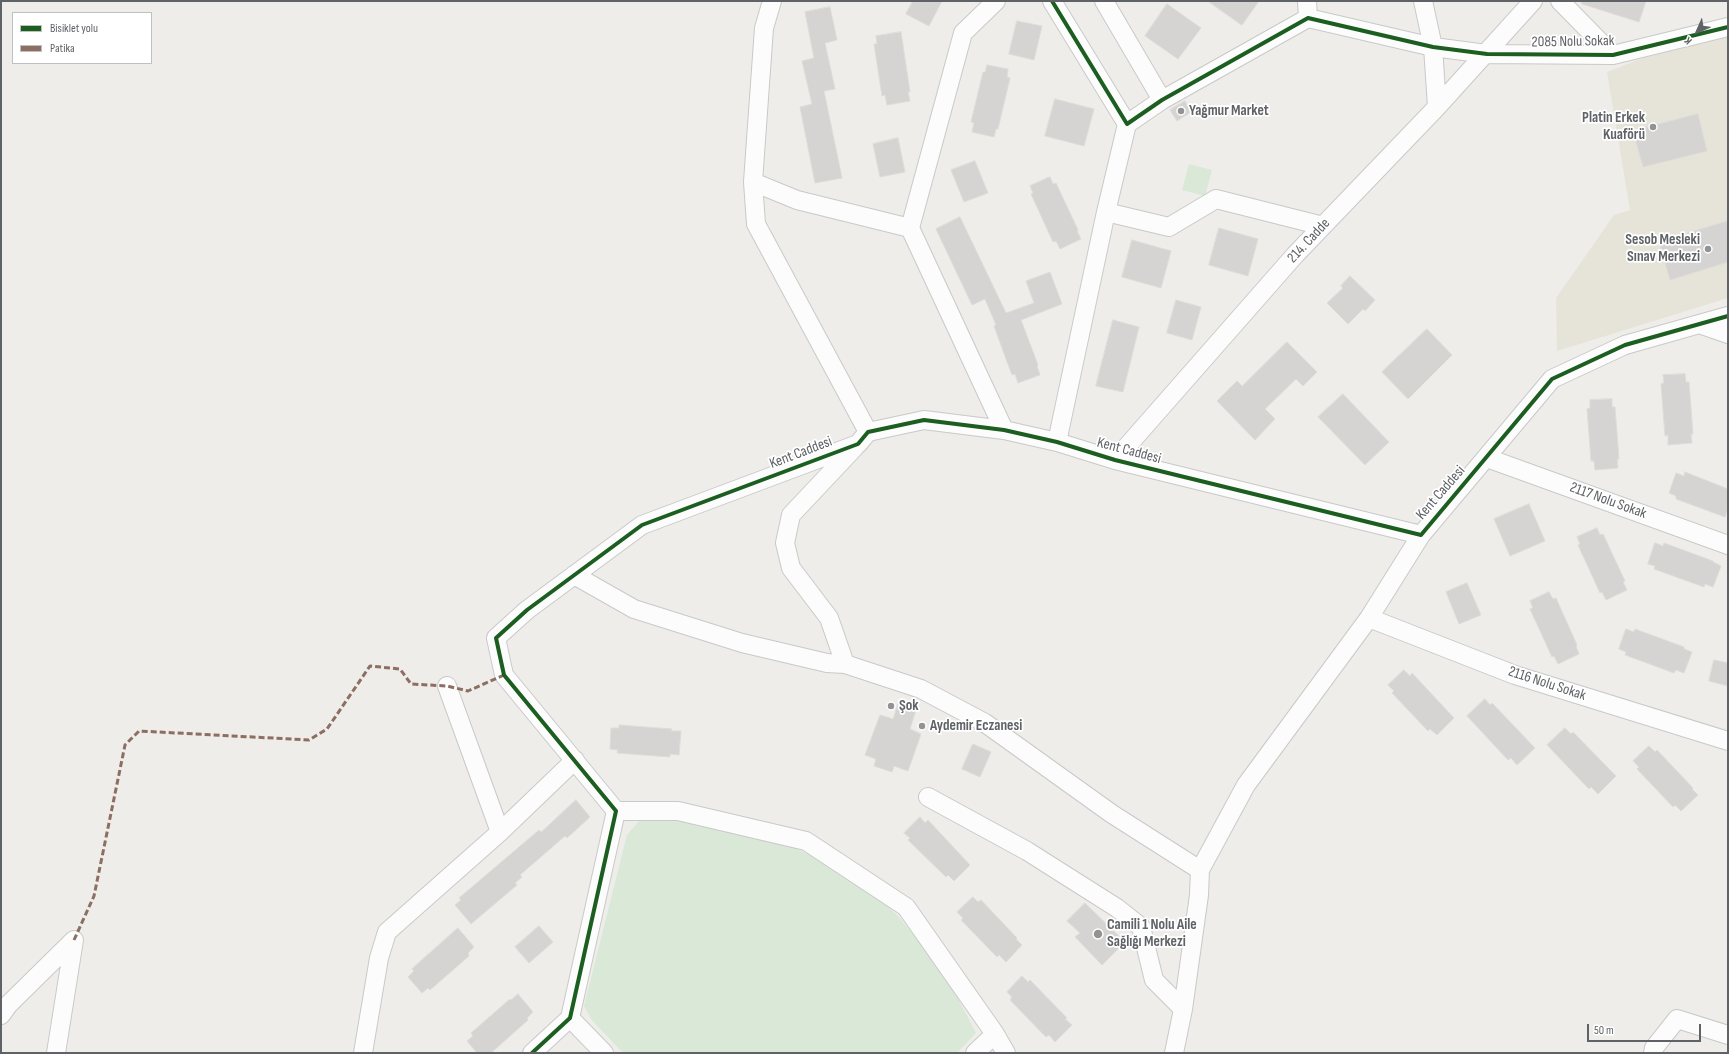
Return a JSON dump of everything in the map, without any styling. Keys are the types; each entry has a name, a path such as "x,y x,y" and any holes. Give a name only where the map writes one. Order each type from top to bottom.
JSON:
{"street":[{"path":"772,1 764,28 753,182 756,224 863,438 791,515 785,543 791,568 829,618 845,664"},
{"path":"996,1 963,33 910,228 1004,430"},
{"path":"1052,1 1128,124"},
{"path":"1104,1 1162,100"},
{"path":"1423,1 1433,47 1437,107"},
{"name":"214. Cadde","path":"1115,460 1322,226 1487,54 1533,1"},
{"path":"1560,1 1613,55"},
{"path":"1057,442 1106,212 1128,124 1162,100 1308,10"},
{"name":"2085 Nolu Sokak","path":"1308,10 1433,47 1487,54 1613,55 1728,27"},
{"path":"753,182 797,200 910,228"},
{"path":"1106,212 1169,226 1216,199 1322,226"},
{"name":"Kent Caddesi","path":"575,760 504,675 496,638 526,610 642,525 863,438 924,420 1004,430 1057,442 1115,460 1421,535 1487,458 1552,378 1625,345 1702,325 1728,316"},
{"path":"1702,325 1728,334"},
{"name":"2117 Nolu Sokak","path":"1487,458 1728,545"},
{"path":"1174,1053 1183,1009 1199,894 1200,870 1246,786 1369,618 1421,535"},
{"path":"574,576 634,609 742,642 827,663 845,664 921,689 985,723 1112,814 1200,870"},
{"name":"2116 Nolu Sokak","path":"1369,618 1515,675 1728,741"},
{"path":"447,686 500,832"},
{"path":"363,1053 379,958 387,932 500,832 575,760 616,811"},
{"path":"928,797 1027,851 1117,908 1141,927 1154,980 1183,1009"},
{"path":"532,1053 570,1018 616,811"},
{"path":"616,811 678,811 806,841 906,907 995,1034 1006,1053"},
{"path":"1,1015 9,1004 74,940 56,1053"},
{"path":"570,1018 604,1053"},
{"path":"1653,1053 1654,1048 1677,1019 1728,1035"},
{"path":"975,1053 995,1034"}],"shaded area":[{"path":"1728,36 1728,298 1557,351 1556,298 1614,215 1630,210 1607,72 1643,58"}],"green space":[{"path":"1189,164 1212,170 1205,196 1182,190"},
{"path":"640,820 697,822 780,841 831,865 878,897 898,916 934,960 950,983 976,1033 957,1053 623,1053 591,1019 584,1006 627,835"}],"building":[{"path":"913,1 942,1 929,26 906,14"},
{"path":"1208,1 1259,1 1242,25"},
{"path":"1582,1 1646,1 1639,22 1582,4"},
{"path":"1167,4 1201,28 1178,59 1145,36"},
{"path":"830,7 837,40 825,43 835,89 824,91 842,178 815,183 800,107 812,104 802,61 814,58 805,12"},
{"path":"1017,21 1042,26 1034,60 1009,54"},
{"path":"901,32 910,101 887,105 885,95 882,96 874,44 877,44 876,36"},
{"path":"987,65 1008,69 1007,77 1010,78 998,129 996,129 994,137 972,132 974,123 971,122 983,72 985,72"},
{"path":"1055,99 1094,109 1084,146 1045,136"},
{"name":"Yağmur Market","path":"1185,101 1191,112 1177,121 1170,110"},
{"path":"1698,114 1707,151 1643,167 1633,131"},
{"path":"898,138 905,172 880,177 873,144"},
{"path":"975,161 988,193 964,202 951,170"},
{"path":"1050,177 1053,184 1056,183 1081,239 1060,249 1056,241 1053,242 1031,194 1033,193 1030,186"},
{"path":"960,217 1006,313 1034,303 1026,281 1050,272 1062,304 1021,320 1038,365 1040,375 1018,383 1015,374 1012,375 994,326 996,325 985,299 972,305 936,229"},
{"path":"1728,221 1728,262 1670,280 1659,242"},
{"path":"1219,228 1258,239 1248,276 1209,265"},
{"path":"1132,240 1171,251 1161,288 1122,277"},
{"path":"1350,276 1375,300 1365,311 1363,309 1348,324 1327,303 1343,288 1341,286"},
{"path":"1176,300 1201,307 1192,340 1167,333"},
{"path":"1113,320 1139,327 1123,392 1096,386"},
{"path":"1427,329 1452,355 1408,399 1382,372"},
{"path":"1287,342 1317,372 1303,386 1296,379 1265,409 1275,419 1255,440 1217,401 1237,381 1242,386"},
{"path":"1685,374 1686,382 1689,382 1693,434 1691,434 1692,443 1668,445 1668,435 1665,436 1661,384 1664,383 1663,375"},
{"path":"1343,394 1389,442 1365,465 1318,417"},
{"path":"1612,399 1612,407 1615,407 1619,459 1617,459 1618,468 1595,470 1594,461 1591,461 1587,409 1590,408 1590,400"},
{"path":"1685,472 1728,489 1728,509 1725,517 1676,499 1676,496 1669,493 1676,473 1684,476"},
{"path":"1529,504 1545,541 1510,556 1494,519"},
{"path":"1597,528 1600,535 1603,534 1625,581 1623,582 1627,590 1606,600 1602,592 1600,593 1578,545 1580,544 1577,537"},
{"path":"1655,543 1663,546 1664,543 1713,561 1721,566 1713,587 1705,584 1704,587 1654,569 1655,566 1648,564"},
{"path":"1467,583 1481,615 1459,624 1446,592"},
{"path":"1549,592 1553,599 1556,598 1577,645 1579,654 1558,664 1554,656 1552,657 1530,609 1533,608 1530,601"},
{"path":"1626,629 1634,632 1635,629 1684,647 1684,649 1692,652 1684,673 1676,670 1674,673 1625,655 1626,652 1619,649"},
{"path":"1714,660 1728,663 1728,686 1709,681"},
{"path":"1404,670 1410,676 1412,673 1454,718 1437,735 1430,729 1428,731 1392,693 1394,691 1388,685"},
{"path":"1485,699 1490,705 1492,703 1535,748 1517,765 1511,758 1508,760 1467,716"},
{"path":"898,704 916,710 910,729 921,734 908,771 894,766 892,772 874,766 876,759 865,755 880,715 893,719"},
{"path":"619,725 681,731 679,755 670,754 670,757 617,753 618,750 610,749 611,728 619,728"},
{"path":"1565,728 1571,734 1573,732 1616,776 1598,794 1591,787 1589,789 1547,745"},
{"path":"973,744 991,752 980,777 962,769"},
{"path":"1649,746 1655,752 1657,750 1698,795 1681,811 1675,805 1673,807 1637,769 1639,767 1633,761"},
{"path":"576,800 590,817 567,838 565,836 520,875 522,877 515,883 517,885 471,924 455,905 461,900 459,898 539,830 541,832"},
{"path":"920,817 925,823 928,820 970,865 954,881 948,875 946,877 908,840 910,838 904,833"},
{"path":"973,897 978,902 981,900 1022,945 1006,962 999,955 997,957 961,920 963,918 957,912"},
{"name":"Camili 1 Nolu Aile Sağlığı Merkezi","path":"1085,903 1125,942 1102,965 1075,937 1080,933 1067,921"},
{"path":"539,926 553,942 529,963 515,947"},
{"path":"458,928 474,947 468,953 469,956 430,990 428,988 422,993 408,977 414,971 412,969"},
{"path":"1022,976 1028,982 1030,980 1072,1025 1055,1042 1049,1035 1046,1037 1010,1000 1012,997 1007,992"},
{"path":"518,994 533,1012 527,1018 528,1020 491,1053 477,1053 467,1041 473,1036 471,1033 510,999 511,1000"}],"marked path":[{"path":"74,940 94,896 125,745 139,731 309,740 327,729 370,666 400,669 411,684 447,686 468,691 504,675"}],"cycle path":[{"path":"1052,1 1127,124 1162,100 1308,18 1433,47 1487,54 1613,55 1728,27"},
{"path":"532,1053 570,1018 616,811 504,675 496,638 527,610 642,525 858,444 868,432 924,420 1004,430 1057,442 1115,460 1421,535 1552,379 1625,345 1728,316"}],"place":[{"name":"Yağmur Market","path":"1181,111"},
{"name":"Platin Erkek Kuaförü","path":"1653,127"},
{"name":"Sesob Mesleki Sınav Merkezi","path":"1708,249"},
{"name":"Şok","path":"891,706"},
{"name":"Aydemir Eczanesi","path":"922,726"},
{"name":"Camili 1 Nolu Aile Sağlığı Merkezi","path":"1098,934"}]}
